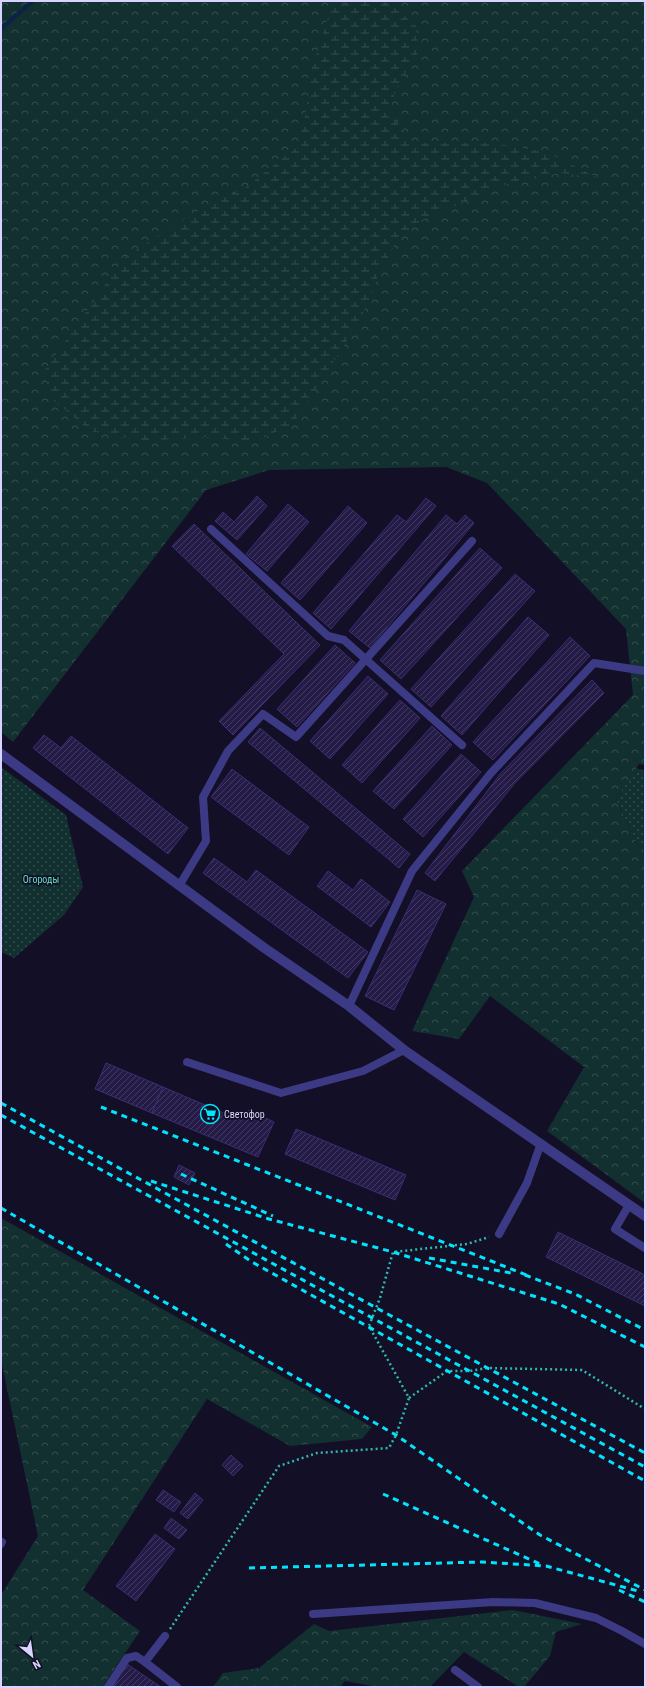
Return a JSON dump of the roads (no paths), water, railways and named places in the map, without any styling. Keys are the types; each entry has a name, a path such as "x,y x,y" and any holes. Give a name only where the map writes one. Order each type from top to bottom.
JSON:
{"street":[{"path":"1,754 263,947 349,1006 404,1050 645,1216"}],"lane":[{"path":"211,529 328,636 344,640 462,745"},
{"path":"179,886 206,841 203,797 228,751 263,714 296,737 472,541"},
{"path":"349,1006 412,871 491,773 594,663 645,671"},
{"path":"187,1062 281,1093 363,1071 404,1050"},
{"path":"499,1234 527,1183 541,1143"},
{"path":"629,1205 616,1229 645,1248"},
{"path":"313,1614 493,1602 535,1603 596,1618 645,1644"},
{"path":"145,1662 165,1636"},
{"path":"108,1687 127,1658 136,1656 177,1687"},
{"path":"455,1670 478,1687"}],"waterway":[{"path":"1,29 33,1"}],"railway":[{"path":"1,1103 645,1453"},
{"path":"101,1107 529,1276"},
{"path":"1,1115 645,1467"},
{"path":"181,1174 273,1216"},
{"path":"151,1181 269,1219 393,1252 559,1304 645,1347"},
{"path":"1,1208 396,1435 540,1535 645,1590"},
{"path":"226,1244 252,1262 645,1481"},
{"path":"429,1258 511,1273"},
{"path":"525,1275 575,1294 645,1330"},
{"path":"383,1494 540,1564"},
{"path":"249,1568 482,1562 546,1566 638,1591"},
{"path":"619,1590 645,1602"}],"place":[{"name":"Светофор","path":"210,1114"}],"park label":[{"name":"Огороды","path":"41,879"}]}
